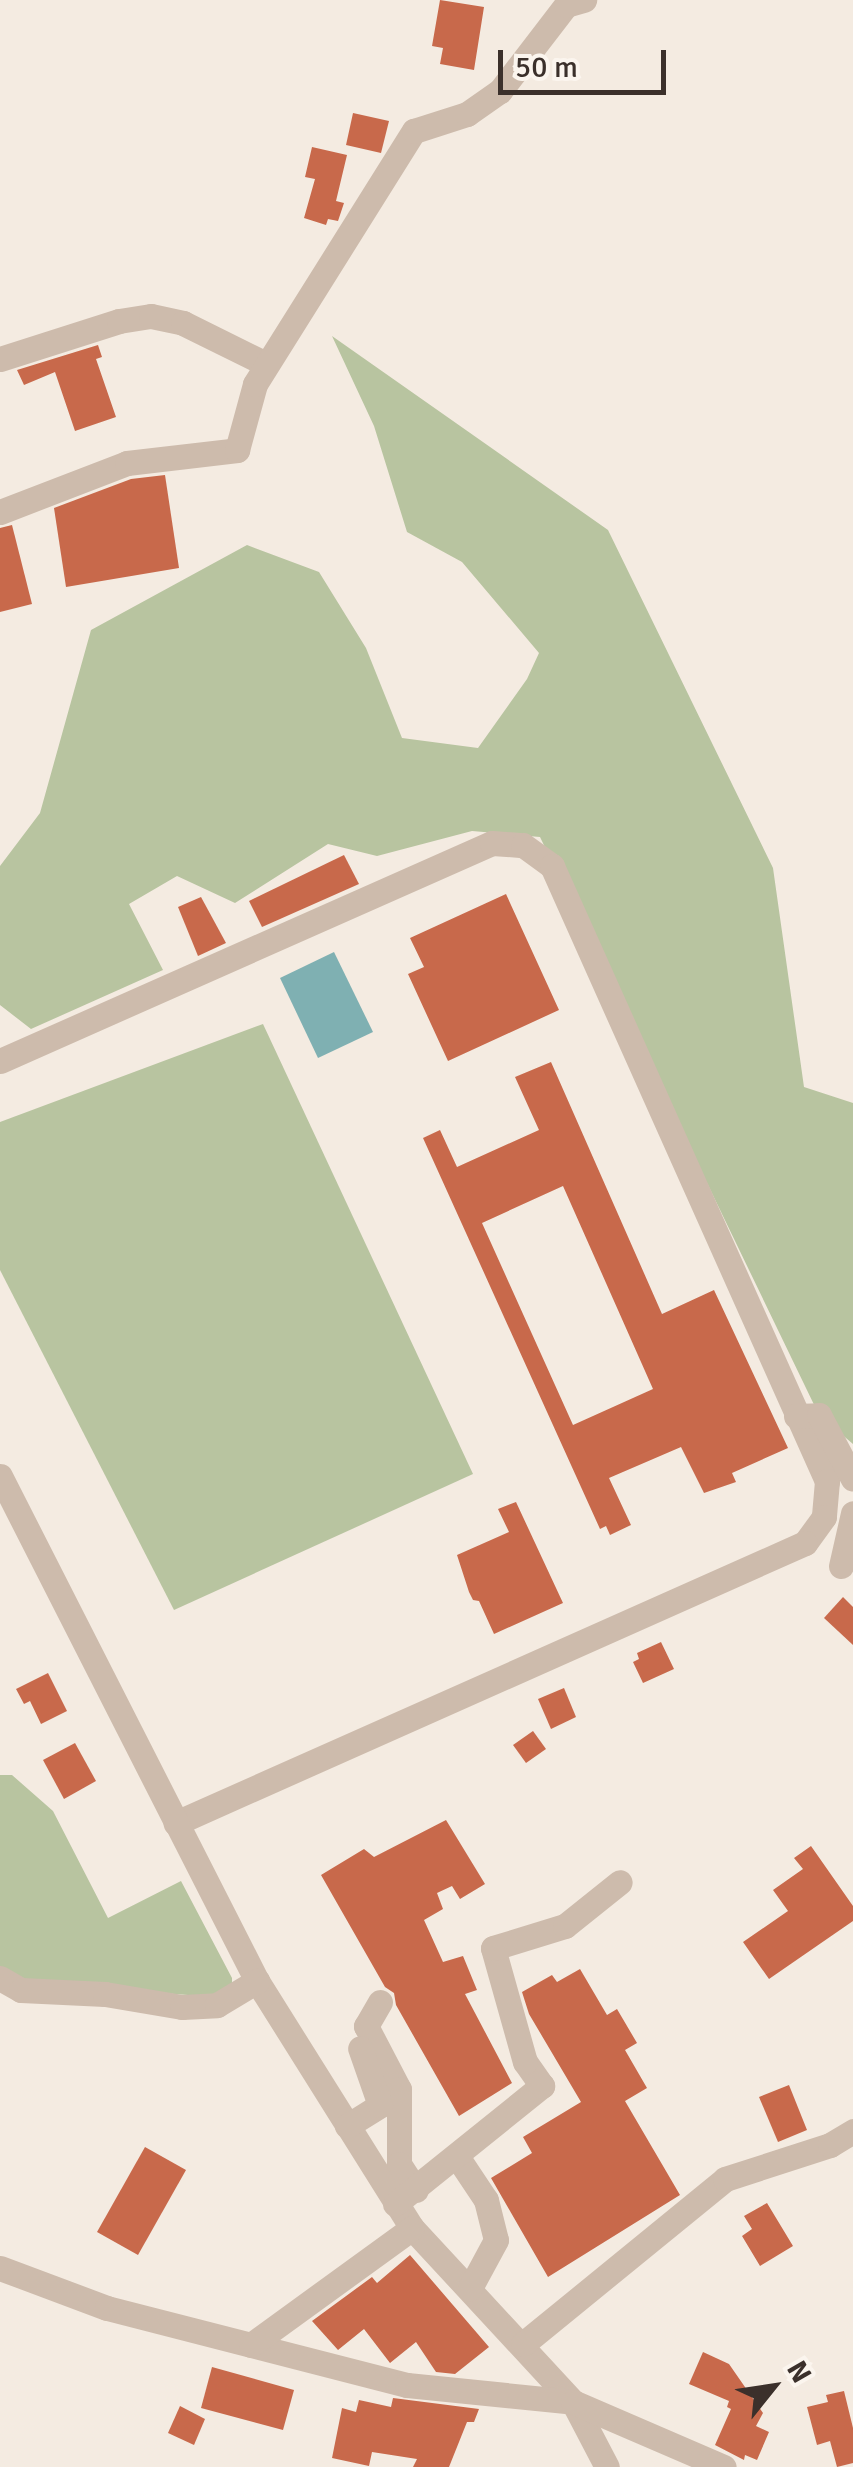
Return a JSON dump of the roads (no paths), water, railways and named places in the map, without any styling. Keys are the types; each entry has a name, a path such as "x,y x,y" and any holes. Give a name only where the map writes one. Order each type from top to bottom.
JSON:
{"street":[{"path":"0,512 128,463 237,450 255,384 266,364 414,131 467,114 500,91 564,2"},
{"path":"0,359 118,321 152,316 184,324 266,364"},
{"path":"0,1060 492,843 523,845 552,866 827,1482 824,1517 805,1543 176,1822"},
{"path":"796,1416 820,1415 853,1479"},
{"path":"0,1476 257,1981 347,2126 406,2197"},
{"path":"841,1566 853,1513"},
{"path":"406,2197 542,2086 525,2062 492,1948 565,1926 620,1882"},
{"path":"0,1978 22,1990 105,1994 182,2007 217,2005 257,1981"},
{"path":"380,2002 366,2026 398,2089 399,2164 412,2228 573,2402 606,2467"},
{"path":"347,2126 369,2116 380,2105 369,2066 353,2034"},
{"path":"523,2344 725,2179 830,2145 853,2130"},
{"path":"458,2158 486,2200 496,2240 470,2288"},
{"path":"252,2344 412,2228"},
{"path":"0,2268 108,2308 406,2385 573,2402 724,2467"}],"water":[{"path":"334,952 373,1032 318,1058 280,978"}]}
